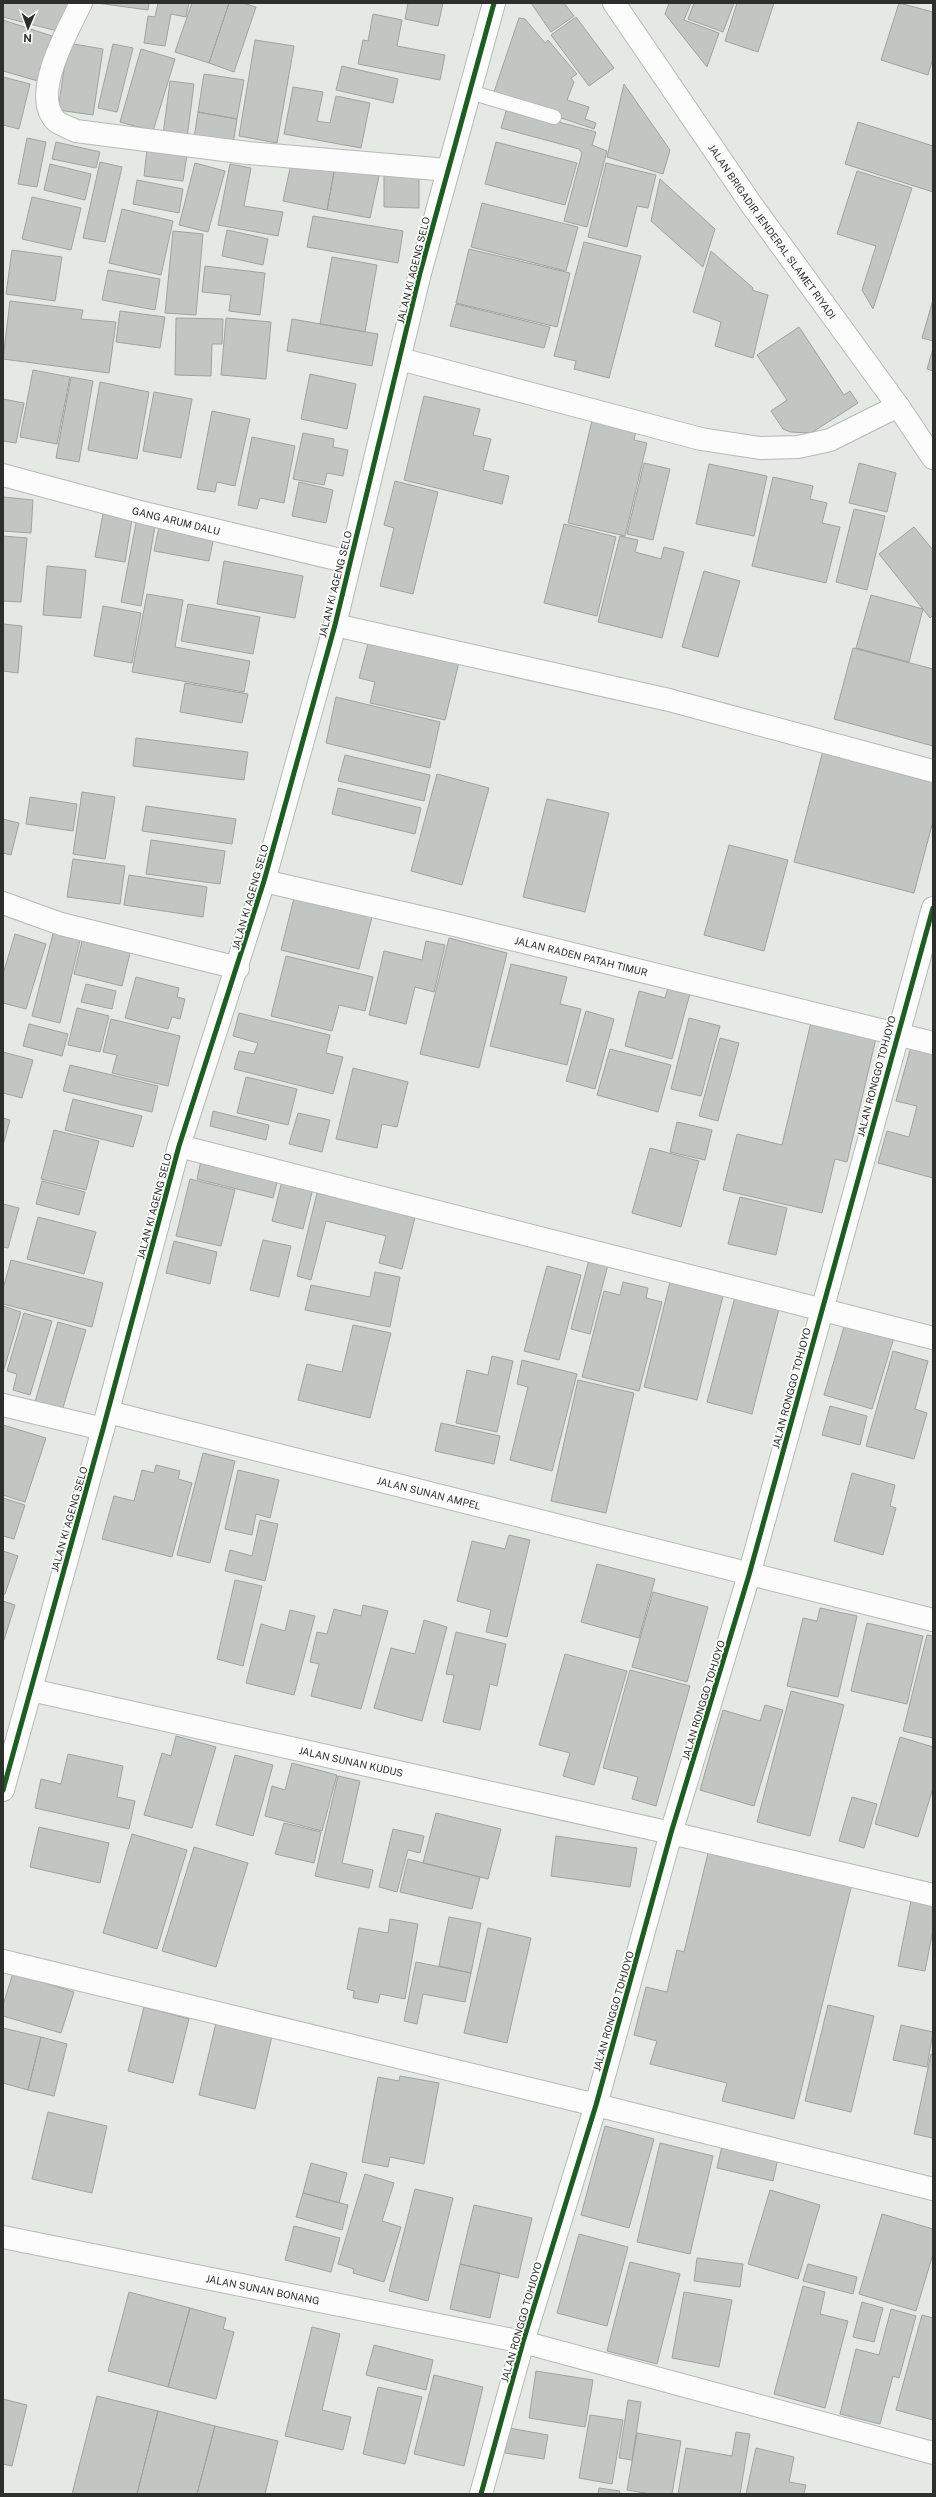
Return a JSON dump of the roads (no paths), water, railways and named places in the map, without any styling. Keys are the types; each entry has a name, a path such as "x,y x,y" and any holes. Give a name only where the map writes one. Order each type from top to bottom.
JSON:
{"street":[{"path":"82,3 60,47 48,82 47,99 50,112 57,122 76,131 248,154 448,170"},
{"name":"JALAN KI AGENG SELO","path":"5,1776 31,1690 106,1421 179,1146 238,968 264,881 335,625 420,273 494,3"},
{"name":"JALAN BRIGADIR JENDERAL SLAMET RIYADI","path":"614,3 751,204 898,406 933,458"},
{"path":"400,359 701,439 760,448 798,447 830,440 898,406"},
{"name":"GANG ARUM DALU","path":"3,475 144,513 349,562"},
{"path":"335,625 669,700 933,771"},
{"name":"JALAN RADEN PATAH TIMUR","path":"264,881 897,1032 933,1043"},
{"path":"3,903 61,924 238,968"},
{"name":"JALAN RONGGO TOHJOYO","path":"481,2494 523,2342 596,2105 672,1832 749,1574 897,1032 933,908"},
{"path":"179,1146 822,1308 933,1338"},
{"name":"JALAN SUNAN AMPEL","path":"3,1405 106,1421 749,1574 933,1620"},
{"name":"JALAN SUNAN KUDUS","path":"31,1690 672,1832 933,1895"},
{"path":"3,1962 596,2105 933,2189"},
{"name":"JALAN SUNAN BONANG","path":"3,2237 523,2342 933,2453"}],"lane":[{"path":"470,92 554,117"}]}
